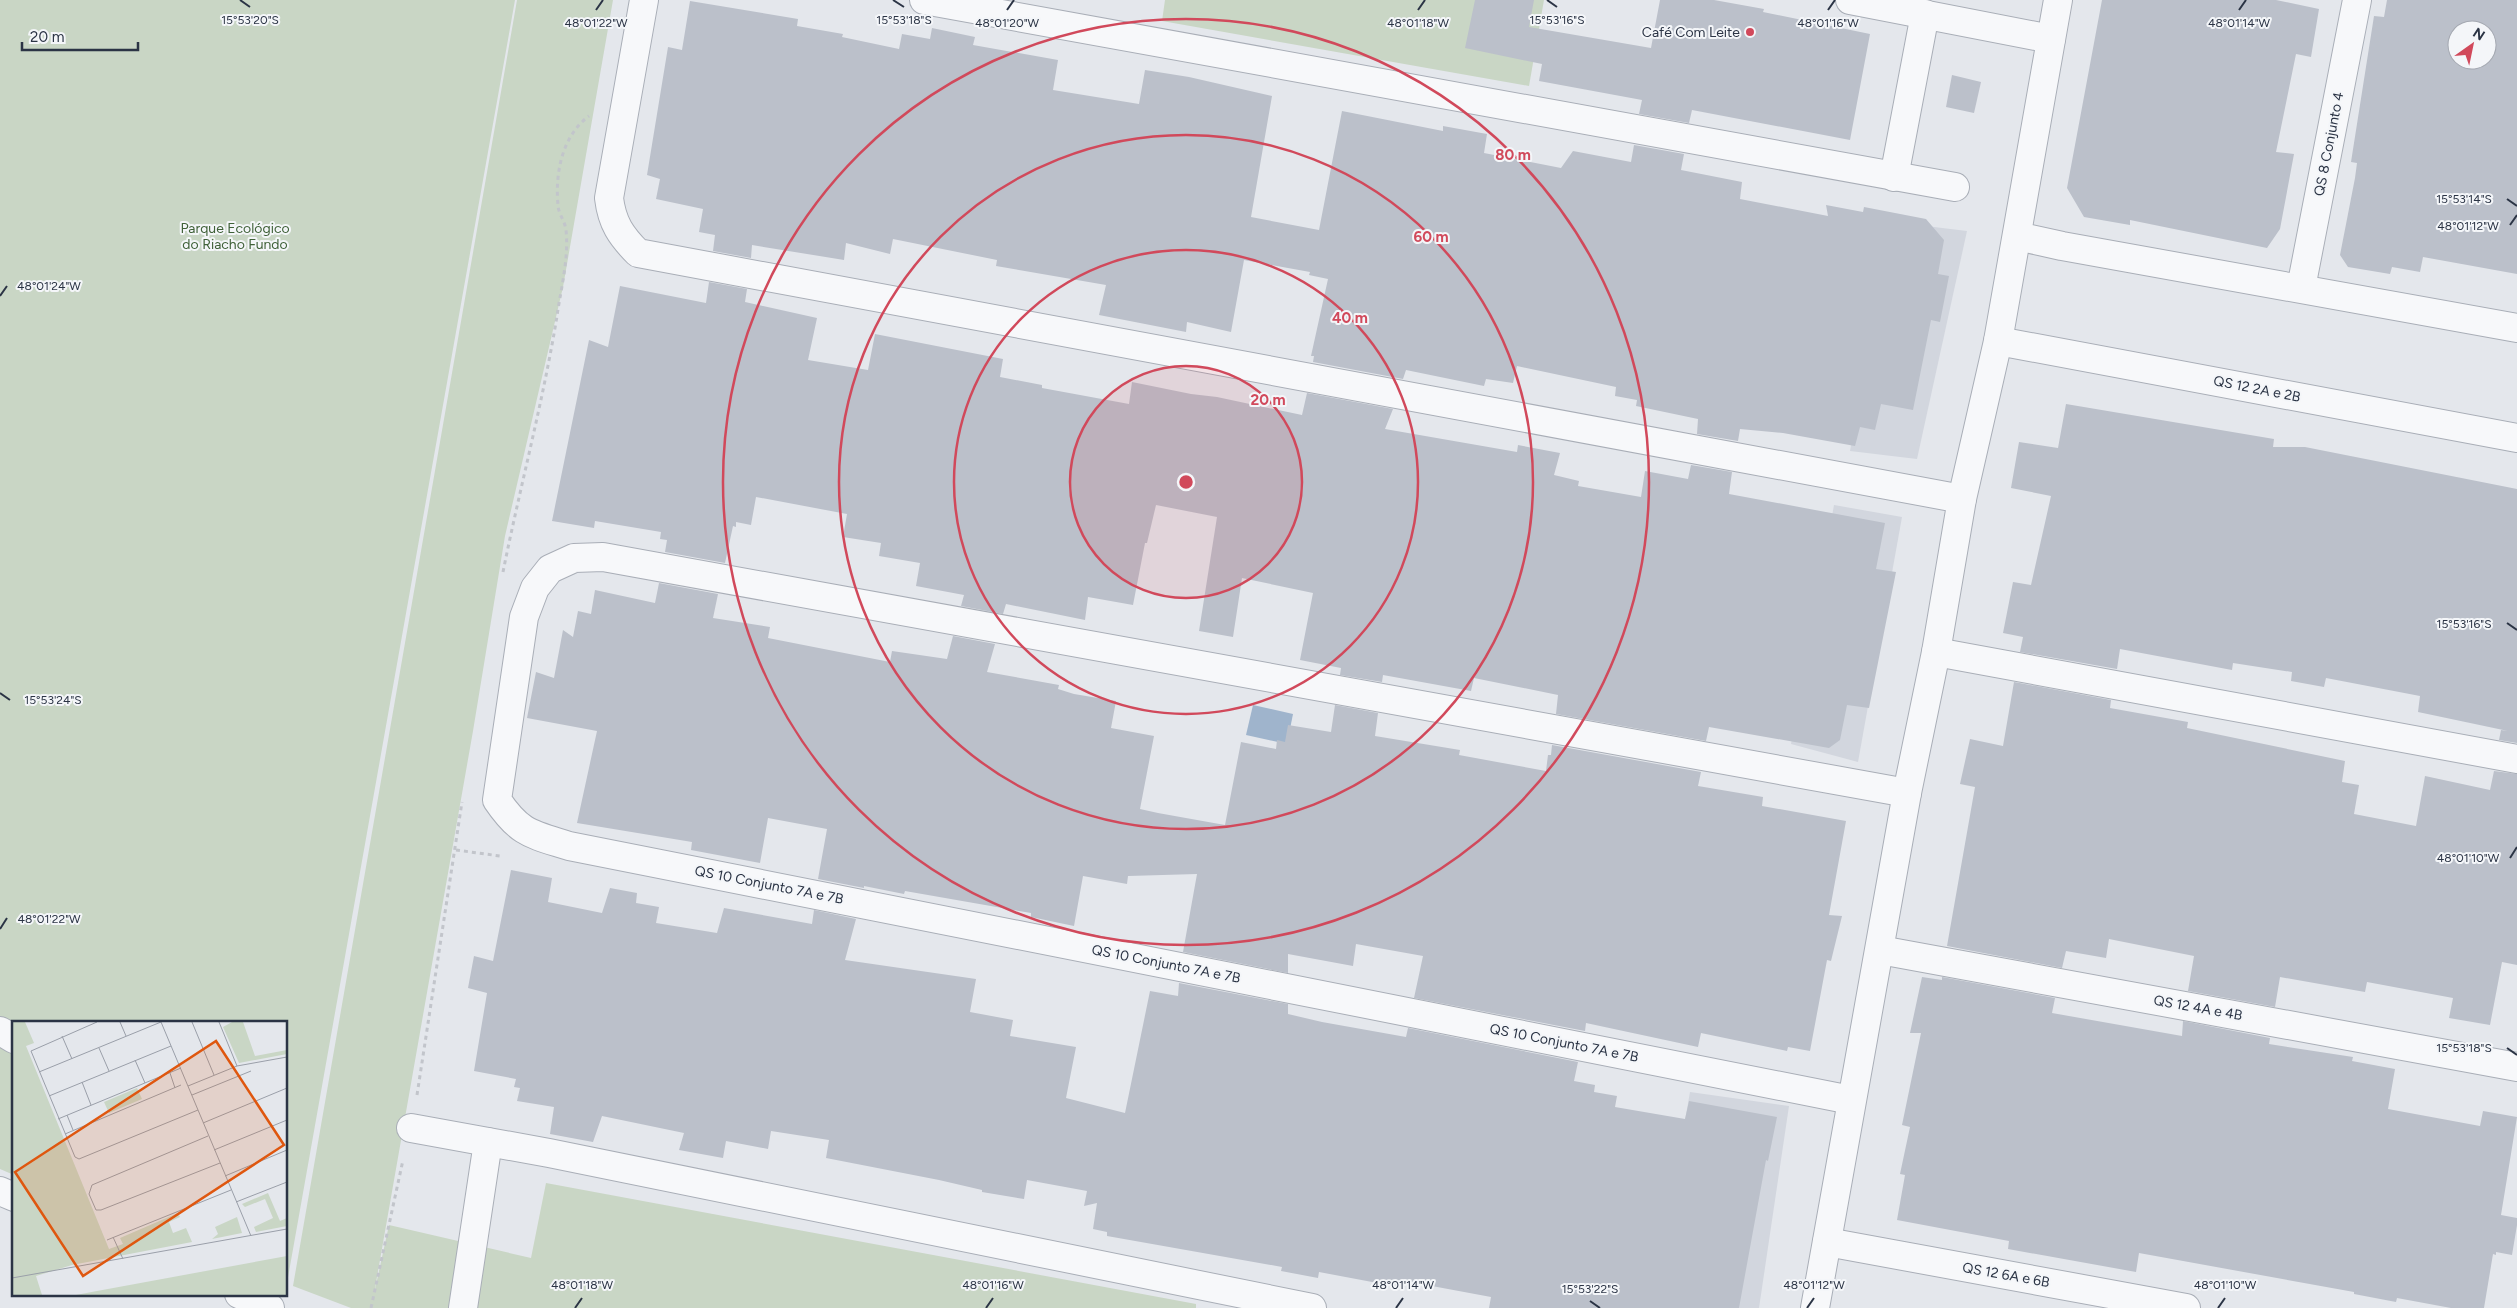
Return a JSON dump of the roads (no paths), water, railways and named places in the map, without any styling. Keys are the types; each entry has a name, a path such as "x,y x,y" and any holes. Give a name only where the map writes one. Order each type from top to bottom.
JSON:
{"street":[{"path":"644,0 609,198 611,216 620,235 638,252 1962,499"},
{"path":"924,0 1955,187"},
{"path":"1850,0 2051,39"},
{"path":"1815,1308 1907,793 1936,652 1962,499 1998,341 2058,0"},
{"name":"QS 8 Conjunto 4","path":"2301,288 2357,0"},
{"path":"1894,177 1925,14"},
{"path":"2017,236 2072,248 2517,328"},
{"name":"QS 12 2A e 2B","path":"1998,341 2517,438"},
{"name":"QS 10 Conjunto 7A e 7B","path":"1851,1100 569,846 532,834 511,820 497,800 524,617 535,588 550,569 574,558 604,557 1907,793"},
{"path":"1936,652 2517,759"},
{"name":"QS 12 4A e 4B","path":"1880,950 2517,1066"},
{"path":"0,1031 12,1038"},
{"path":"412,1128 1312,1308"},
{"path":"463,1308 488,1142"},
{"path":"0,1191 12,1195"},
{"name":"QS 12 6A e 6B","path":"1827,1242 2186,1308"},
{"path":"243,1296 270,1308"}],"water":[{"path":"1253,705 1293,714 1287,744 1246,735"}],"place":[{"name":"Café Com Leite","path":"1750,32"}],"park label":[{"name":"Parque Ecológico do Riacho Fundo","path":"235,236"}]}
